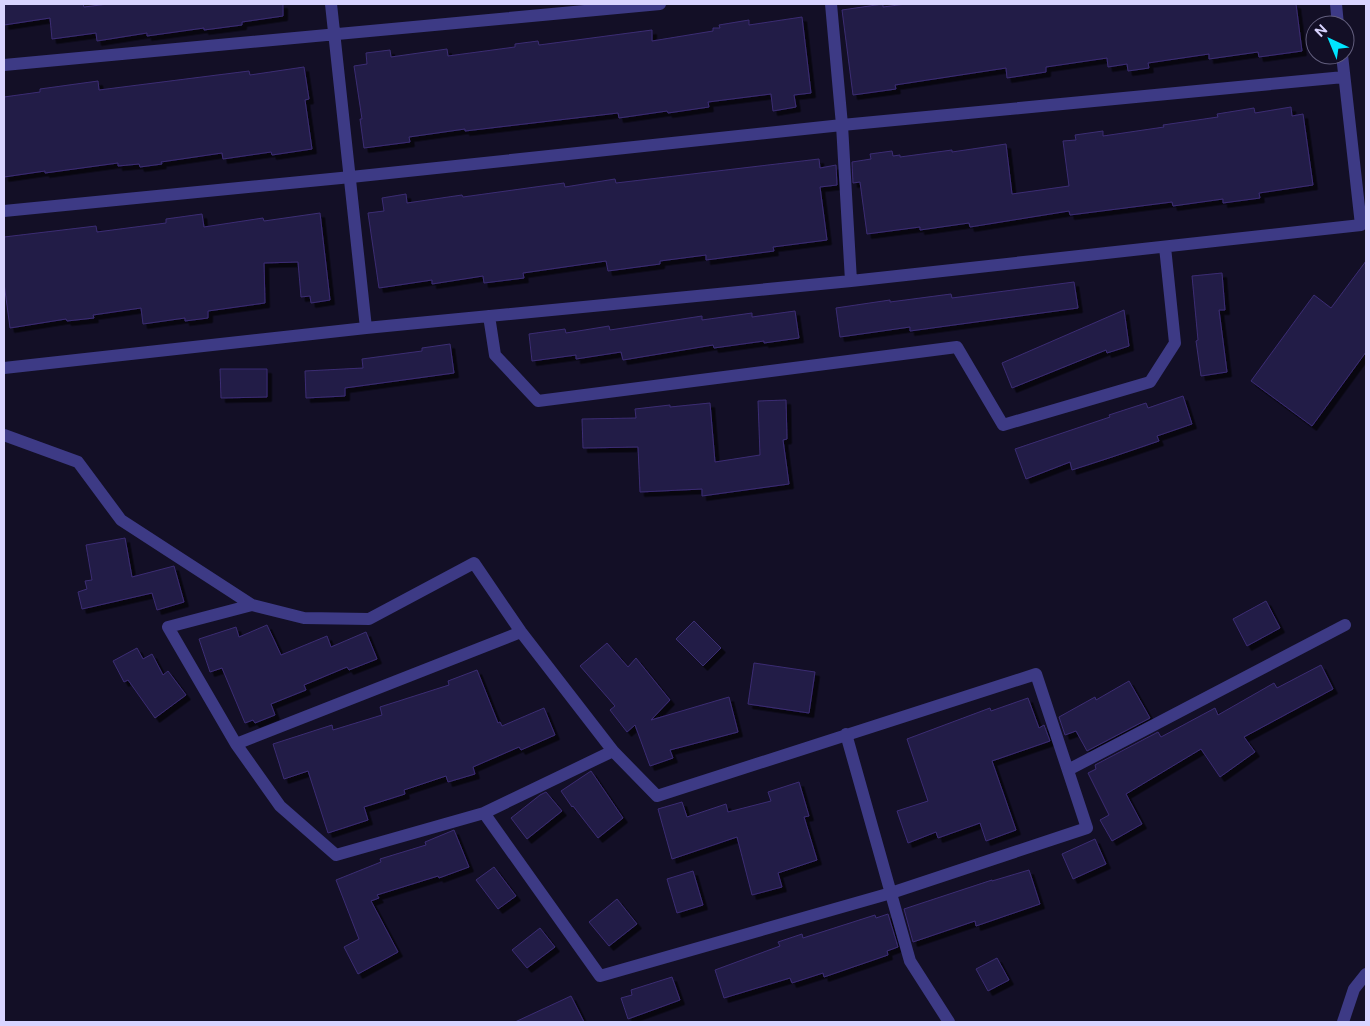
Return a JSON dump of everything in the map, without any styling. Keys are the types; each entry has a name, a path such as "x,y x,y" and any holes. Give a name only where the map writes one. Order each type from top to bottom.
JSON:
{"street":[{"path":"331,4 366,328"},
{"path":"4,65 660,4"},
{"path":"831,4 842,125 851,281"},
{"path":"4,368 366,328 851,281 1361,225 1343,65"},
{"path":"4,211 350,177 842,125 1344,77"},
{"path":"489,316 495,355 538,401 957,347 1004,424 1150,382 1175,343 1165,247"},
{"path":"4,435 78,462 121,520 252,605 304,618 369,619 474,563 521,632 613,751 657,796 1036,674 1087,828 891,893 600,976 484,813"},
{"path":"252,605 168,627 236,744 280,806 336,856 484,813 613,751"},
{"path":"1068,770 1345,625"},
{"path":"236,744 521,632"},
{"path":"846,734 910,961 950,1022"},
{"path":"1344,1022 1354,989 1366,974"}],"building":[{"path":"4,4 83,4 84,7 108,4 283,4 283,16 242,22 242,25 147,36 147,33 97,41 96,33 52,39 50,18 4,25"},
{"path":"883,4 883,7 906,4 1296,4 1302,51 1259,57 1258,52 1209,59 1209,54 1148,63 1149,68 1128,71 1127,64 1108,67 1107,58 1046,67 1046,72 1007,78 1006,68 895,85 896,89 853,95 842,10"},
{"path":"802,17 811,93 794,95 796,107 773,111 771,94 708,102 709,107 668,113 667,111 619,118 618,113 465,131 465,129 409,137 410,142 364,148 360,119 362,119 354,66 367,64 366,53 390,50 391,57 447,49 448,56 515,47 515,44 538,41 539,45 652,30 652,41 713,31 713,28 720,28 719,25 749,20 749,25"},
{"path":"304,67 309,99 305,100 312,149 272,155 271,152 223,159 222,153 140,167 139,164 118,166 118,163 4,177 4,97 40,92 40,89 98,81 99,90 249,71 250,75"},
{"path":"1291,107 1292,116 1303,114 1313,185 1259,193 1260,198 1223,203 1223,199 1173,206 1172,202 1070,215 1069,211 970,227 969,223 920,230 920,227 867,234 860,182 853,183 852,162 871,159 870,154 892,151 893,156 900,155 900,157 1006,144 1012,194 1069,186 1063,141 1076,140 1075,135 1103,131 1103,136 1218,117 1217,114 1254,108 1255,113"},
{"path":"819,159 820,168 836,165 837,185 820,187 827,240 773,247 774,251 706,260 706,255 608,271 606,261 523,273 524,278 484,283 483,276 432,284 432,280 379,288 368,213 384,211 382,198 406,194 407,203 564,183 565,187 615,179 616,183"},
{"path":"320,213 330,300 311,303 310,296 301,297 298,262 264,263 265,303 208,311 208,318 185,321 185,318 143,324 141,308 93,315 94,318 67,321 66,319 10,328 4,283 4,237 96,226 97,232 166,223 166,219 202,214 204,227 263,218 264,221"},
{"path":"1366,261 1366,352 1312,426 1251,381 1314,295 1331,308"},
{"path":"1222,273 1225,310 1219,310 1227,372 1201,376 1196,341 1198,340 1192,276"},
{"path":"1074,282 1078,308 910,331 910,327 840,337 836,308 951,294 952,298"},
{"path":"1124,310 1129,346 1107,353 1106,350 1012,388 1002,363"},
{"path":"795,311 799,338 714,348 713,345 623,360 621,352 576,359 576,355 532,361 529,334 565,329 566,333 609,326 610,330 702,316 702,320 752,313 752,317"},
{"path":"450,344 454,373 345,388 345,396 306,398 305,371 363,368 362,359 422,351 422,348"},
{"path":"220,369 267,369 267,397 221,398"},
{"path":"1183,396 1192,424 1157,436 1159,441 1112,457 1072,470 1070,462 1026,479 1015,449 1146,403 1148,408"},
{"path":"786,400 787,439 783,440 789,484 702,496 702,489 640,492 638,447 583,448 582,419 636,418 635,409 710,403 715,462 760,455 758,401"},
{"path":"125,538 132,577 174,566 184,602 157,610 152,593 82,609 78,592 87,589 85,581 92,580 86,545"},
{"path":"1266,601 1280,628 1247,646 1233,619"},
{"path":"694,621 721,648 703,666 676,639"},
{"path":"267,625 281,655 327,636 331,647 366,632 377,659 349,670 347,667 304,685 306,690 271,704 275,715 255,723 253,720 245,723 222,668 210,672 199,639 236,627 239,637"},
{"path":"607,643 628,667 636,658 670,700 651,720 729,697 738,732 670,750 673,758 650,766 635,725 627,732 610,710 615,706 580,666"},
{"path":"137,648 143,659 152,654 163,675 168,671 186,695 155,718 128,680 124,682 113,661"},
{"path":"754,663 815,672 809,713 748,704"},
{"path":"1321,665 1333,689 1244,737 1255,752 1220,777 1201,749 1126,794 1142,824 1112,841 1100,820 1109,815 1088,773 1096,769 1095,765 1158,732 1161,737 1215,708 1218,715 1274,683 1277,688"},
{"path":"477,670 498,723 500,722 502,726 544,708 555,735 521,750 519,747 473,767 475,774 448,782 446,776 404,790 405,794 364,807 368,820 328,833 308,771 284,779 273,744 332,725 333,730 382,715 380,707 449,685 448,681"},
{"path":"1129,681 1150,718 1087,751 1076,731 1065,735 1059,717 1095,697 1096,700"},
{"path":"1028,698 1039,728 1044,725 1050,741 992,761 1016,830 986,841 980,823 938,838 936,832 908,843 897,811 928,801 907,739 990,708 991,711"},
{"path":"591,771 623,818 598,838 561,791"},
{"path":"799,782 809,816 804,817 817,860 778,873 782,887 752,895 737,837 672,859 658,809 682,802 687,817 726,804 728,812 771,801 768,792"},
{"path":"546,792 562,811 527,839 511,818"},
{"path":"454,830 469,867 439,878 438,876 377,895 379,898 371,901 398,952 358,974 344,947 359,939 336,880 381,862 380,859 426,845 425,842"},
{"path":"1095,839 1106,864 1073,879 1062,854"},
{"path":"494,867 516,896 498,909 476,880"},
{"path":"1029,870 1040,904 976,926 975,921 913,942 904,909"},
{"path":"693,871 703,905 677,913 667,879"},
{"path":"617,899 637,924 609,946 589,922"},
{"path":"888,914 898,947 887,951 888,955 824,977 823,973 792,983 790,978 724,998 715,970 780,946 778,942 802,934 803,938 875,915 876,918"},
{"path":"540,928 555,947 527,968 512,950"},
{"path":"997,958 1009,980 988,991 976,969"},
{"path":"672,977 680,1000 628,1019 621,998 632,995 631,990"},
{"path":"571,996 584,1022 515,1022"}]}
